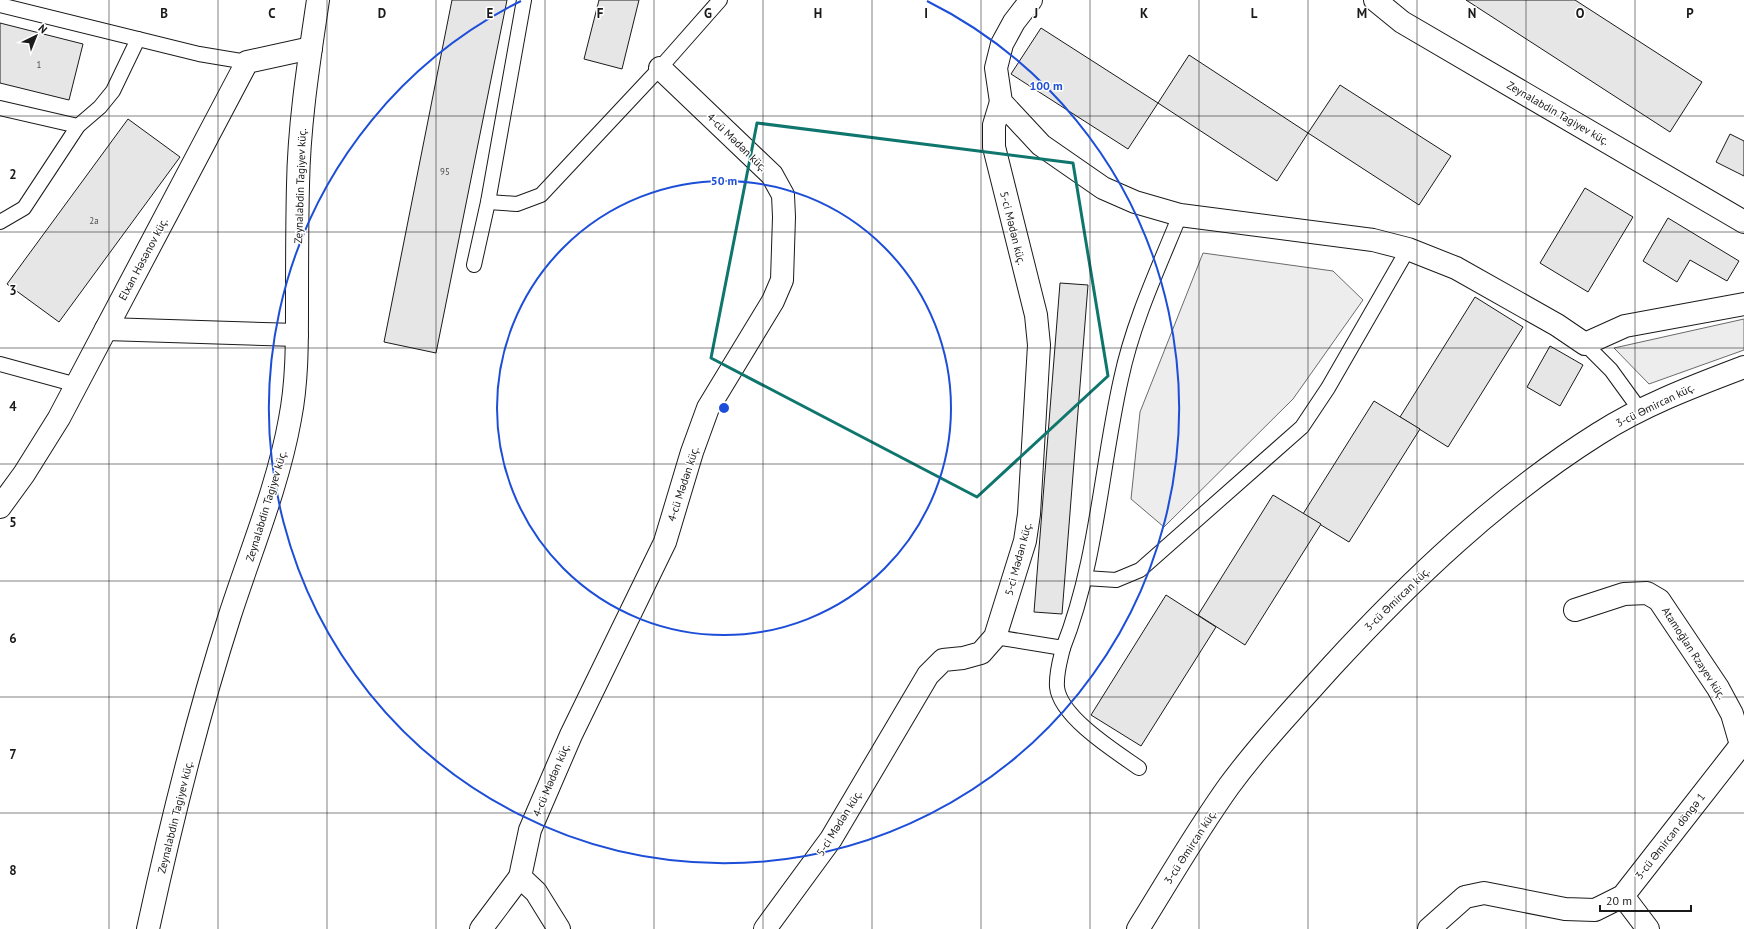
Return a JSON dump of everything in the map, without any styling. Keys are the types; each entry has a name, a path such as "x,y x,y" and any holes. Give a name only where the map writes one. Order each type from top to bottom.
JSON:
{"street":[{"name":"Zeynalabdin Tagiyev küç.","path":"148,929 167,845 199,723 230,615 281,464 294,388 297,334 298,182 304,95 318,0"},
{"path":"1032,0 1014,22 1002,44 996,68 1001,102 1042,145 1103,188 1135,202 1180,215 1374,240 1408,249 1456,268 1557,325 1584,344 1625,326 1744,304"},
{"name":"Zeynalabdin Tagiyev küç.","path":"1375,0 1402,22 1744,222"},
{"path":"247,62 311,48"},
{"name":"Elxan Həsənov küç.","path":"0,507 28,468 59,418 247,62"},
{"name":"4-cü Mədən küç.","path":"520,877 533,822 571,735 665,542 692,452 708,408 773,301 782,280 784,217 783,195 772,175 660,68"},
{"name":"5-ci Mədən küç.","path":"765,929 831,839 928,675 943,660 981,654 995,637 1025,541 1029,514 1039,345 1036,315 994,147 994,125 1001,102"},
{"path":"106,329 297,334"},
{"name":"3-cü Əmircan küç.","path":"1138,929 1230,786 1294,708 1384,610 1466,533 1529,482 1598,434 1640,410 1694,386 1744,367"},
{"name":"Atamoğlan Rzayev küç.","path":"1575,610 1624,594 1647,593 1659,600 1718,688 1732,714 1743,745"},
{"name":"3-cü Əmircan döngə 1","path":"1429,929 1465,897 1484,893 1565,909 1595,910 1623,896 1743,745"},
{"path":"481,929 520,877 536,892 559,929"},
{"path":"1623,896 1648,929"}],"lane":[{"path":"474,265 488,202 524,0"},
{"path":"488,202 517,204 542,195 660,68 720,0"},
{"path":"0,5 200,54 247,62"},
{"path":"0,222 24,208 78,126 100,107 113,91 138,39"},
{"path":"0,108 78,126"},
{"path":"1139,768 1090,733 1066,708 1057,689 1058,671 1063,648 1075,617 1085,578 1120,380 1129,344 1180,215"},
{"path":"1085,578 1116,580 1140,570 1302,427 1328,388 1408,249"},
{"path":"1584,344 1611,370 1640,410"},
{"path":"0,364 77,385"},
{"path":"995,637 1063,648"}],"highlighted area":[{"path":"757,123 1073,163 1108,376 977,497 711,358"}],"shaded area":[{"path":"1203,253 1333,271 1363,300 1293,399 1164,527 1131,499 1140,412"},
{"path":"1744,319 1744,350 1649,384 1614,348"}],"building":[{"path":"452,0 507,0 436,353 384,342"},
{"path":"599,0 639,0 622,69 584,59"},
{"path":"1466,0 1575,0 1702,82 1670,132"},
{"path":"0,23 83,44 69,100 0,83"},
{"path":"1041,28 1158,103 1128,149 1011,74"},
{"path":"1189,55 1308,133 1277,181 1158,103"},
{"path":"1340,85 1451,156 1419,205 1308,133"},
{"path":"128,119 180,157 59,322 7,284"},
{"path":"1730,134 1744,141 1744,176 1716,162"},
{"path":"1585,188 1633,217 1588,292 1540,263"},
{"path":"1668,218 1739,261 1727,281 1690,260 1677,282 1643,261"},
{"path":"1060,283 1088,285 1062,614 1034,612"},
{"path":"1475,297 1523,327 1448,447 1400,417"},
{"path":"1550,346 1583,365 1560,406 1527,387"},
{"path":"1374,401 1420,429 1349,542 1303,514"},
{"path":"1273,495 1321,524 1245,645 1198,615"},
{"path":"1166,595 1216,627 1141,746 1091,715"}]}
